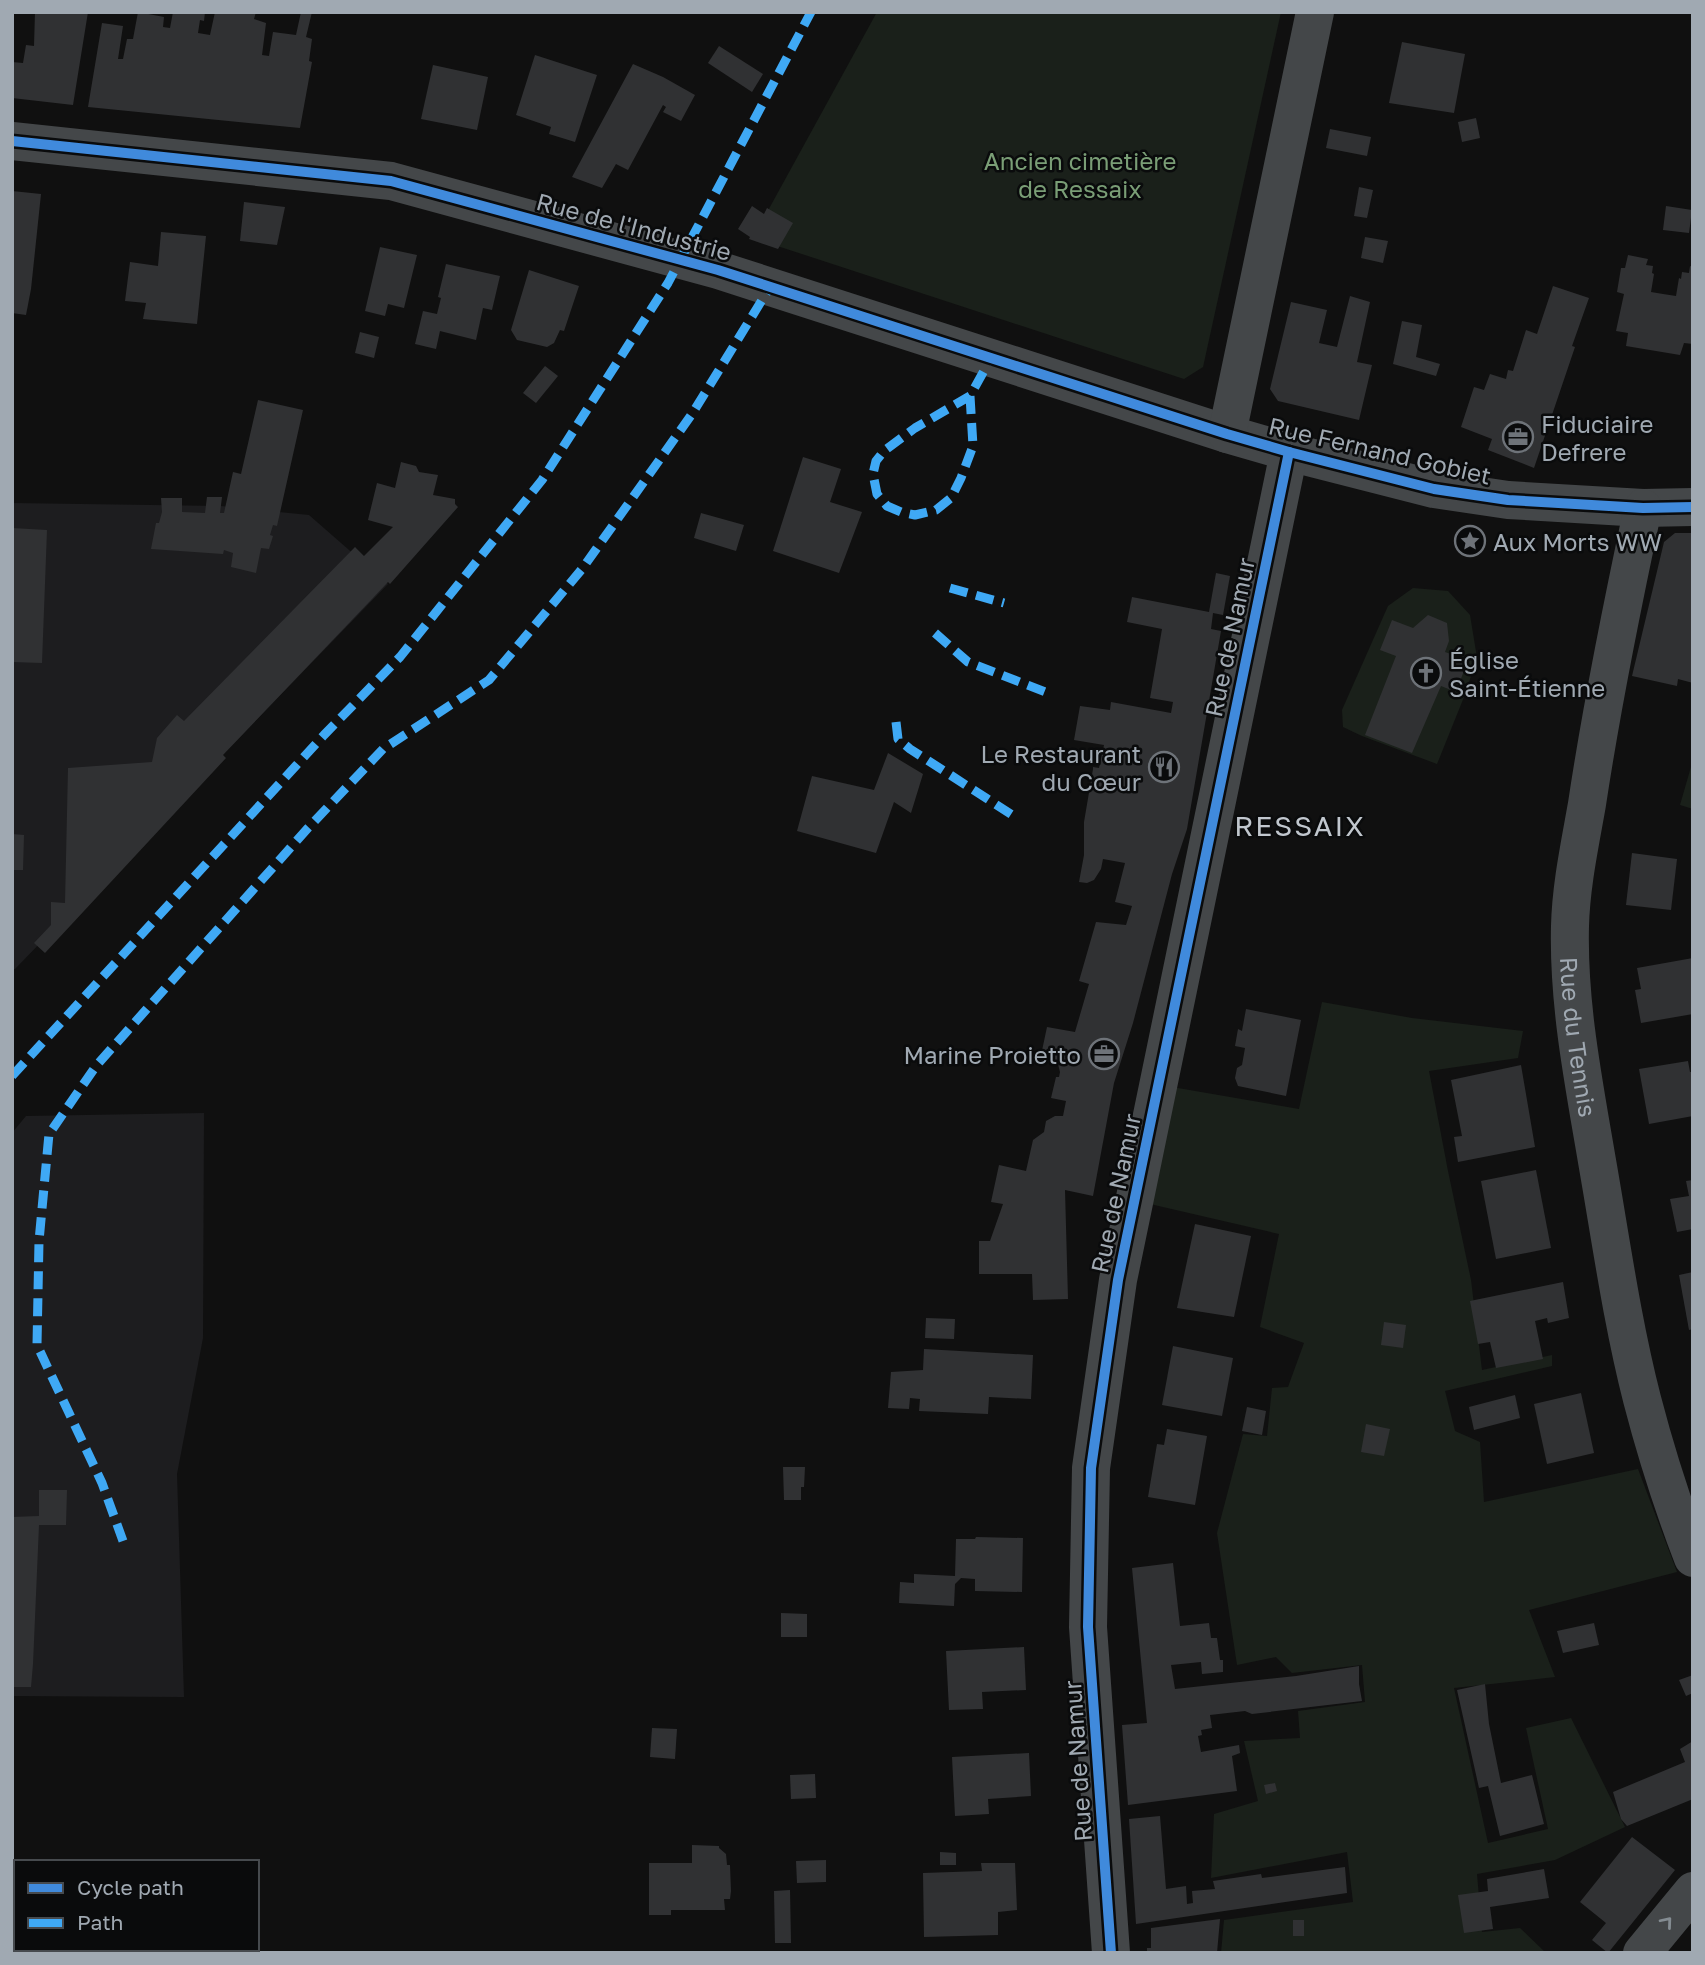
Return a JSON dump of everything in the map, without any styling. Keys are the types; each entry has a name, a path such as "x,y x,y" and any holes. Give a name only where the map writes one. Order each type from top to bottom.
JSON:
{"street":[{"path":"1227,434 1315,12"},
{"name":"Rue de l'Industrie","path":"12,141 391,181 718,270 1227,434"},
{"name":"Rue Fernand Gobiet","path":"1227,434 1434,489 1508,500 1643,508 1693,507"},
{"name":"Rue de Namur","path":"1111,1953 1088,1627 1091,1468 1118,1280 1289,452"},
{"name":"Rue du Tennis","path":"1643,508 1601,714 1574,884 1570,964 1582,1066 1634,1362 1674,1510 1693,1558"},
{"path":"1642,1953 1693,1891"}],"shaded area":[{"path":"12,503 221,506 309,515 388,584 12,970"},
{"path":"204,1113 203,1338 177,1474 184,1697 12,1696 12,1133 26,1116"}],"green space":[{"name":"Ancien cimetière de Ressaix","path":"877,12 1281,12 1203,367 1184,379 753,238"},
{"path":"1413,588 1448,591 1470,615 1477,658 1437,764 1343,727 1342,710 1388,606"},
{"path":"1693,760 1693,809 1680,805"},
{"path":"1322,1002 1412,1018 1523,1031 1518,1058 1429,1071 1471,1280 1482,1370 1552,1355 1552,1366 1445,1391 1455,1431 1480,1442 1484,1502 1638,1469 1677,1572 1529,1610 1555,1677 1454,1688 1488,1843 1548,1829 1526,1728 1571,1718 1625,1827 1555,1860 1477,1874 1482,1932 1520,1928 1546,1953 1221,1953 1224,1920 1353,1902 1347,1852 1211,1878 1214,1814 1258,1801 1244,1741 1300,1738 1298,1711 1365,1702 1362,1665 1292,1673 1276,1657 1237,1665 1217,1533 1243,1434 1267,1436 1272,1388 1288,1387 1304,1343 1260,1327 1279,1234 1150,1204 1172,1087 1299,1109"}],"building":[{"path":"35,12 88,12 73,105 12,98 12,62 23,63 26,45 34,46"},
{"path":"138,12 164,17 163,27 170,28 173,12 205,12 204,21 200,20 198,33 210,35 215,12 256,12 254,19 266,23 262,55 269,56 273,32 296,35 301,12 312,12 306,37 312,39 309,61 312,62 300,128 88,107 102,23 123,26 118,59 123,59 127,39 133,39"},
{"path":"1402,42 1465,54 1454,113 1389,103"},
{"path":"719,46 763,74 752,92 708,63"},
{"path":"535,55 597,75 575,142 549,134 551,127 516,115"},
{"path":"633,64 695,95 681,121 663,112 666,107 663,105 628,170 616,164 602,188 572,177"},
{"path":"433,65 488,77 477,130 421,119"},
{"path":"1476,118 1480,138 1462,142 1458,122"},
{"path":"1330,129 1371,137 1367,156 1326,148"},
{"path":"1359,187 1373,190 1367,218 1354,216"},
{"path":"12,191 41,194 26,315 12,313"},
{"path":"244,202 285,207 277,245 240,241"},
{"path":"752,206 764,214 767,208 793,223 778,249 749,239 750,237 738,229"},
{"path":"1666,206 1692,210 1689,233 1663,230"},
{"path":"161,232 206,236 197,324 143,319 146,303 125,301 130,262 158,266"},
{"path":"1365,237 1388,241 1383,263 1361,258"},
{"path":"380,247 417,255 404,308 388,304 385,316 365,311"},
{"path":"1628,255 1648,259 1646,265 1653,266 1651,292 1676,296 1682,272 1689,273 1690,266 1693,267 1693,344 1684,343 1680,355 1626,346 1628,333 1616,331 1624,294 1617,292 1621,268 1625,268"},
{"path":"446,264 500,276 492,310 483,308 476,340 440,331 436,349 415,344 423,311 437,314"},
{"path":"529,270 579,286 564,331 560,330 554,343 547,347 517,340 511,330"},
{"path":"1553,286 1589,298 1534,468 1488,450 1492,439 1461,427 1474,387 1484,390 1490,374 1506,379 1508,370 1513,371 1526,330 1537,334"},
{"path":"1350,296 1370,302 1357,362 1372,365 1359,420 1278,401 1270,389 1291,302 1327,310 1319,343 1337,347"},
{"path":"1402,321 1422,325 1416,357 1440,364 1436,376 1393,364"},
{"path":"360,332 379,337 374,358 355,353"},
{"path":"545,366 558,376 536,403 523,393"},
{"path":"258,400 303,410 277,526 273,525 269,549 261,548 256,573 231,567 233,553 224,550 223,554 151,549 156,523 159,523 162,512 161,498 182,498 182,512 205,513 207,497 222,497 220,513 224,513 233,472 241,474"},
{"path":"803,457 841,469 830,502 862,512 839,573 773,551"},
{"path":"401,462 416,466 419,472 438,475 433,495 455,499 458,507 390,584 388,582 223,755 226,758 45,953 34,943 51,925 51,902 65,903 68,768 152,762 157,738 177,715 184,721 355,547 364,556 393,527 368,520 377,483 395,488"},
{"path":"701,513 744,525 736,551 694,538"},
{"path":"12,528 47,530 42,663 12,662"},
{"path":"1675,533 1693,533 1693,683 1678,679 1677,686 1632,676 1664,542"},
{"path":"1216,573 1230,576 1223,615 1213,613 1211,629 1221,631 1187,829 1114,1083 1093,1196 1065,1190 1068,1299 1033,1300 1032,1274 979,1274 979,1241 990,1241 1003,1204 991,1202 999,1165 1026,1171 1033,1140 1044,1132 1046,1121 1055,1116 1063,1116 1066,1101 1051,1098 1056,1077 1059,1077 1058,1064 1040,1060 1047,1027 1075,1032 1089,984 1079,981 1096,922 1126,925 1132,906 1115,902 1125,863 1103,859 1101,869 1094,880 1079,882 1084,855 1084,822 1093,767 1099,768 1104,745 1074,740 1080,706 1110,710 1111,702 1171,713 1173,702 1150,698 1162,629 1127,622 1132,597 1209,612"},
{"name":"Église Saint-Étienne","path":"1428,615 1447,623 1449,641 1445,652 1468,660 1456,692 1441,686 1412,753 1365,735 1396,656 1380,650 1392,620 1413,628"},
{"path":"888,753 923,774 911,813 894,802 876,853 797,831 812,776 874,790"},
{"path":"12,834 24,835 23,870 12,870"},
{"path":"1632,853 1677,859 1671,910 1626,905"},
{"path":"1693,958 1693,1014 1641,1023 1635,990 1641,989 1637,968"},
{"path":"1246,1009 1301,1020 1286,1096 1238,1086 1235,1078 1237,1068 1242,1065 1245,1048 1235,1046 1238,1029 1242,1031"},
{"path":"1688,1061 1690,1072 1693,1072 1693,1116 1649,1124 1639,1069"},
{"path":"1521,1065 1535,1147 1458,1162 1454,1137 1462,1136 1451,1080"},
{"path":"1536,1170 1551,1248 1496,1259 1481,1181"},
{"path":"1693,1180 1693,1229 1677,1232 1670,1199 1689,1196 1686,1181"},
{"path":"1195,1224 1251,1236 1234,1317 1177,1308"},
{"path":"1693,1272 1693,1329 1689,1330 1679,1275"},
{"path":"1563,1282 1569,1318 1548,1323 1547,1318 1535,1321 1543,1359 1496,1368 1490,1342 1478,1344 1470,1301"},
{"path":"926,1318 955,1319 954,1339 925,1338"},
{"path":"1384,1322 1406,1325 1403,1348 1381,1345"},
{"path":"1173,1346 1233,1358 1222,1416 1162,1405"},
{"path":"924,1349 1033,1355 1031,1399 989,1397 988,1414 919,1411 920,1399 910,1398 909,1409 888,1408 891,1372 923,1370"},
{"path":"1581,1393 1594,1453 1547,1464 1534,1404"},
{"path":"1515,1395 1520,1418 1474,1430 1469,1407"},
{"path":"1247,1407 1266,1411 1262,1435 1242,1431"},
{"path":"1366,1424 1390,1429 1384,1456 1361,1452"},
{"path":"1167,1429 1207,1436 1195,1505 1148,1497 1157,1444 1164,1445"},
{"path":"783,1467 805,1467 801,1500 784,1500"},
{"path":"39,1490 67,1490 66,1525 39,1525 31,1687 12,1687 12,1517 39,1516"},
{"path":"1023,1538 1022,1592 975,1591 975,1579 961,1578 955,1584 954,1606 899,1603 900,1582 914,1583 914,1574 955,1576 956,1539"},
{"path":"1173,1563 1180,1626 1209,1623 1211,1638 1217,1638 1220,1660 1223,1660 1223,1672 1202,1674 1201,1662 1171,1665 1175,1689 1296,1676 1359,1666 1362,1701 1252,1714 1245,1711 1210,1715 1212,1728 1201,1730 1202,1735 1198,1736 1201,1752 1239,1745 1240,1753 1232,1756 1237,1791 1128,1805 1122,1725 1147,1723 1132,1568"},
{"path":"781,1613 807,1614 807,1637 781,1637"},
{"path":"1594,1623 1599,1645 1563,1653 1557,1631"},
{"path":"1024,1647 1026,1690 982,1692 983,1709 949,1710 946,1651"},
{"path":"1693,1675 1693,1693 1686,1696 1679,1680"},
{"path":"1485,1684 1489,1724 1501,1783 1532,1775 1544,1824 1500,1836 1488,1786 1479,1788 1457,1690"},
{"path":"652,1728 677,1729 675,1759 650,1757"},
{"path":"1693,1741 1693,1799 1627,1826 1621,1819 1613,1792 1685,1762 1680,1749"},
{"path":"1029,1753 1031,1796 988,1799 989,1814 955,1816 952,1757"},
{"path":"815,1774 816,1798 791,1799 790,1775"},
{"path":"1275,1783 1277,1791 1266,1794 1264,1785"},
{"path":"1160,1816 1166,1889 1186,1886 1187,1904 1193,1903 1192,1891 1215,1889 1213,1881 1261,1874 1262,1878 1345,1867 1347,1893 1136,1924 1129,1819"},
{"path":"1632,1837 1675,1870 1608,1953 1592,1940 1606,1923 1580,1902"},
{"path":"692,1845 719,1846 726,1854 727,1865 730,1865 731,1891 730,1899 724,1899 725,1910 671,1910 671,1915 649,1915 649,1863 692,1863"},
{"path":"940,1852 956,1853 956,1865 940,1865"},
{"path":"826,1860 826,1882 797,1883 796,1861"},
{"path":"981,1863 1015,1863 1017,1910 998,1912 998,1935 924,1937 923,1873 982,1871"},
{"path":"1544,1869 1549,1898 1490,1907 1493,1929 1464,1933 1458,1895 1488,1891 1487,1879"},
{"path":"790,1890 791,1943 775,1943 774,1891"},
{"path":"1220,1919 1217,1953 1147,1953 1147,1948 1151,1948 1151,1928"},
{"path":"1293,1920 1304,1920 1304,1936 1293,1936"}],"marked path":[{"path":"12,1076 324,735 400,657 542,480 668,283 811,12"},
{"path":"123,1541 102,1483 37,1345 39,1241 49,1134 96,1066 308,828 383,749 489,680 582,569 692,414 770,287"},
{"path":"970,396 973,446 951,498 936,510 915,515 887,506 877,494 873,474 876,461 884,451 915,428 970,396 991,358"},
{"path":"950,588 1004,603"},
{"path":"935,633 968,662 1048,693"},
{"path":"896,722 898,739 910,749 1017,818"}],"cycle path":[{"path":"12,141 391,181 718,270 1227,434 1434,489 1508,500 1643,508 1693,507"},
{"path":"1111,1953 1088,1627 1091,1468 1118,1280 1289,452"}],"place":[{"name":"Fiduciaire Defrere","path":"1518,437"},
{"name":"Aux Morts WW","path":"1470,541"},
{"name":"Église Saint-Étienne","path":"1426,673"},
{"name":"Le Restaurant du Cœur","path":"1164,767"},
{"name":"Marine Proietto","path":"1104,1054"}],"district":[{"name":"RESSAIX","path":"1300,825"}]}
